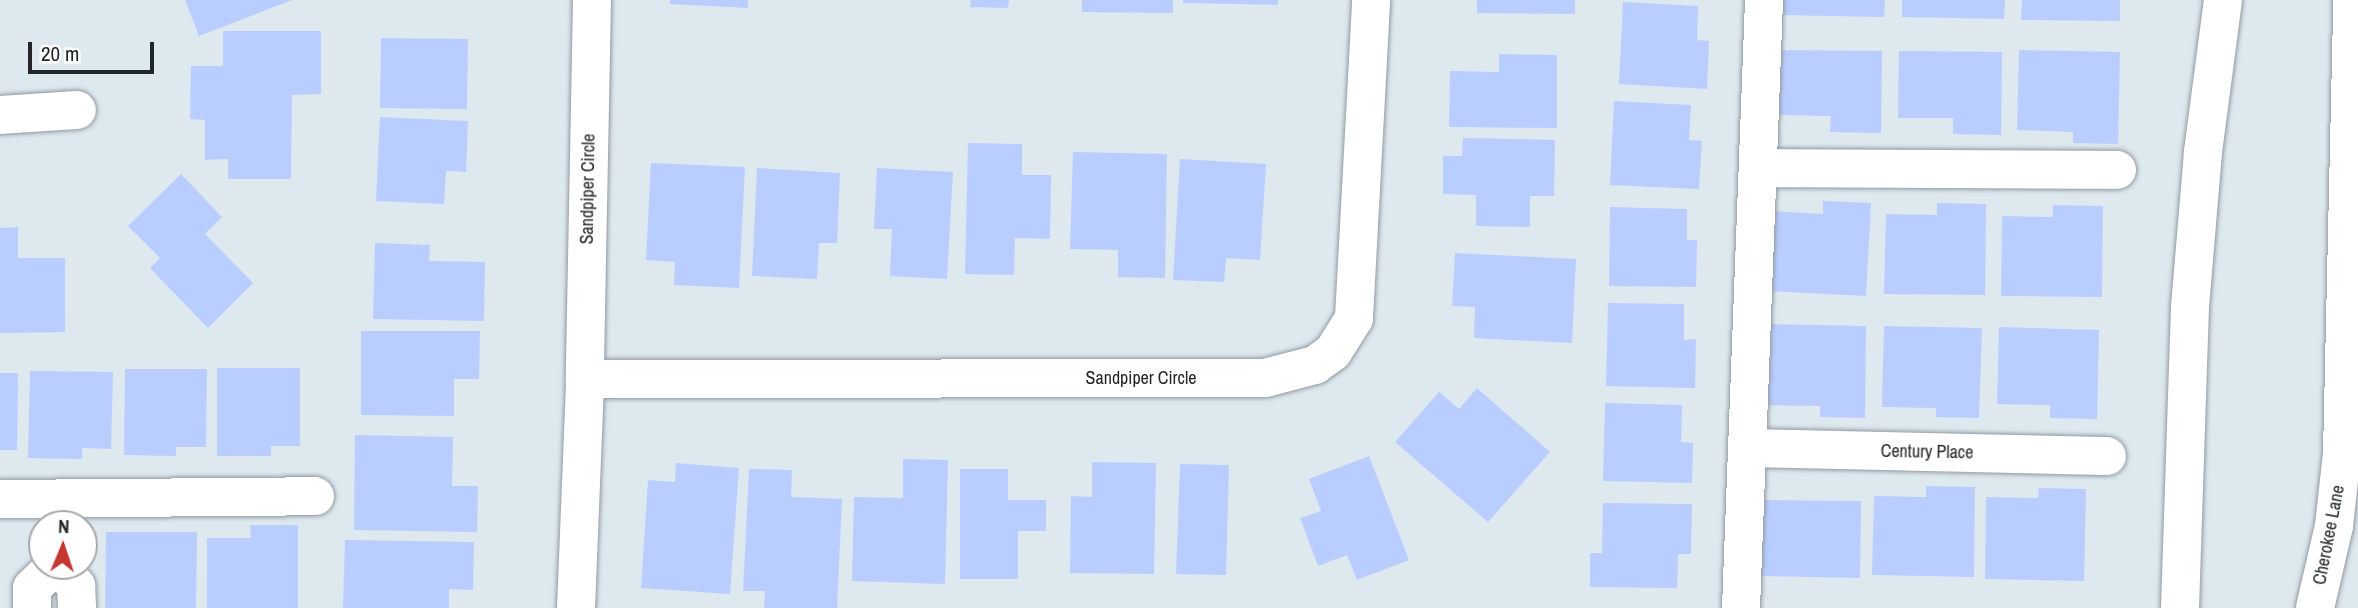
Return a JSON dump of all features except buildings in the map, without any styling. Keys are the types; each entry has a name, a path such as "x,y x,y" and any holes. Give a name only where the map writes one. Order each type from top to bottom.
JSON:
{"street":[{"name":"Sandpiper Circle","path":"576,608 585,379 592,0"},
{"name":"Sandpiper Circle","path":"585,379 1265,377 1315,365 1333,352 1354,317 1371,0"},
{"path":"1741,608 1764,0"},
{"path":"2180,608 2190,307 2203,152 2223,0"},
{"name":"Cherokee Lane","path":"2315,608 2334,526 2342,454 2352,0"},
{"path":"0,115 77,110"},
{"path":"1758,168 2117,170"},
{"name":"Century Place","path":"1747,448 2107,456"},
{"path":"71,510 315,496"},
{"path":"0,499 50,510"},
{"path":"33,608 32,588 41,580"},
{"path":"70,580 76,586 78,608"}]}
